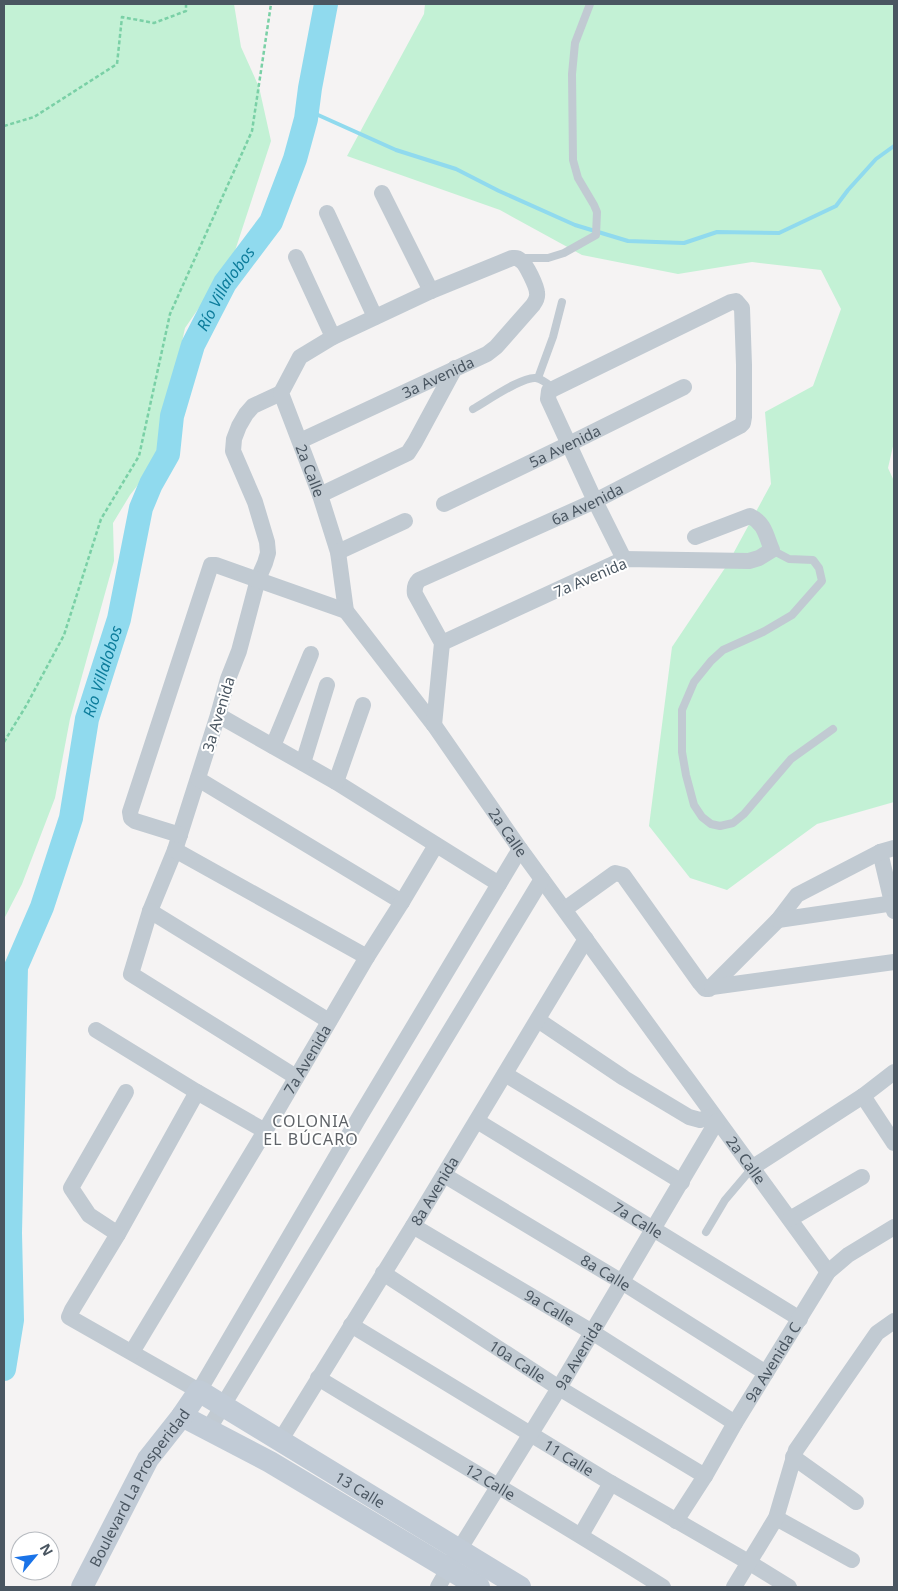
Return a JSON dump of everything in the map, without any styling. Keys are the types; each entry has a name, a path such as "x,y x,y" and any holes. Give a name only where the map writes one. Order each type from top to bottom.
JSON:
{"main road":[{"name":"13 Calle","path":"199,1391 520,1587"},
{"name":"Boulevard La Prosperidad","path":"82,1587 148,1459 199,1391"},
{"name":"13 Calle","path":"182,1416 270,1462 443,1578 479,1587"}],"street":[{"path":"382,194 431,291"},
{"path":"327,212 375,317"},
{"path":"296,257 333,337"},
{"path":"281,393 300,357 333,337 431,291 514,258"},
{"name":"3a Avenida","path":"300,441 492,350 533,305 538,294 524,263 514,258"},
{"name":"6a Avenida","path":"442,643 415,594 414,589 419,580 595,500 736,429 743,423 744,365 742,308 736,301 731,302 553,388"},
{"path":"320,495 408,453 455,368"},
{"name":"5a Avenida","path":"444,504 684,387"},
{"path":"553,388 549,390 548,399 624,559"},
{"name":"3a Avenida","path":"281,393 253,406 239,426 234,439 232,451 255,502 267,542 268,553 258,579 239,650 228,679 198,779 177,842 150,911 131,974 296,1077"},
{"name":"2a Calle","path":"281,393 320,495 338,552 346,611 434,725 520,849 828,1272"},
{"path":"694,537 750,516 761,524 772,550"},
{"path":"338,552 405,521"},
{"name":"7a Avenida","path":"442,643 624,559 749,560 759,558 772,550"},
{"path":"346,611 258,579 211,565 130,812 131,818 135,821 177,842 367,957"},
{"path":"434,725 442,643"},
{"path":"273,746 311,654"},
{"path":"303,763 327,685"},
{"path":"336,782 363,705"},
{"path":"218,716 336,782 500,884"},
{"path":"198,779 402,902"},
{"name":"7a Avenida","path":"132,1352 367,957 436,845"},
{"path":"197,1092 118,1234 69,1317 199,1391 360,1116 520,849"},
{"path":"712,987 778,920 797,895 887,850 893,906 778,920"},
{"path":"565,909 615,873 623,875 706,989 894,962"},
{"path":"208,1430 542,879"},
{"path":"150,911 329,1021"},
{"name":"8a Avenida","path":"280,1441 586,940"},
{"path":"538,1020 624,1078 689,1116 700,1120 716,1118"},
{"path":"96,1030 265,1131"},
{"path":"753,1168 863,1096 894,1072"},
{"path":"505,1074 682,1182"},
{"path":"118,1234 89,1215 71,1188 126,1092"},
{"path":"863,1096 894,1143"},
{"name":"9a Avenida","path":"443,1578 654,1230 716,1118"},
{"name":"7a Calle","path":"477,1121 800,1319"},
{"name":"8a Calle","path":"444,1175 622,1282 766,1373"},
{"path":"790,1219 862,1177"},
{"name":"9a Calle","path":"413,1226 592,1332 735,1423"},
{"name":"9a Avenida C","path":"676,1520 705,1476 735,1423 828,1272 848,1255 894,1227"},
{"name":"10a Calle","path":"383,1273 559,1388 705,1476"},
{"path":"734,1587 776,1518 796,1450 877,1333 894,1321"},
{"name":"11 Calle","path":"351,1325 611,1483 789,1587"},
{"name":"12 Calle","path":"318,1378 581,1535 663,1587"},
{"path":"793,1457 856,1502"},
{"path":"581,1535 611,1483"},
{"path":"776,1518 852,1560"}],"lane":[{"path":"514,258 548,258 591,239 596,233 597,212 578,178 573,160 572,74 575,43 590,4"},
{"path":"538,378 553,337 562,302"},
{"path":"472,409 530,378 538,378 553,388"},
{"path":"772,550 789,559 813,560 820,568 822,581 792,615 763,632 723,650 711,661 694,682 682,710 682,752 694,805 702,817 711,824 720,826 734,823 791,759 833,729"},
{"path":"706,1232 725,1200 753,1168"}],"path":[{"path":"4,126 34,117 117,64 122,17 154,23 186,11 186,4"},
{"path":"4,742 26,706 64,635 101,519 139,456 170,314 252,131 272,4"}],"green space":[{"path":"4,4 234,4 241,47 259,87 271,141 232,260 185,328 156,462 130,495 113,523 114,561 70,719 55,798 22,884 4,919"},
{"path":"425,4 894,4 894,442 888,468 894,481 894,802 817,824 727,890 690,878 649,826 672,647 727,565 771,484 765,412 813,386 841,309 821,270 752,262 678,274 582,255 500,210 347,156 424,14"}],"waterway":[{"name":"Río Villalobos","path":"4,1369 12,1320 10,1233 16,967 42,907 71,818 87,719 119,619 141,508 151,484 168,454 172,416 193,345 225,283 271,222 295,159 306,119 326,4"},
{"path":"307,110 396,150 456,169 499,191 575,225 628,241 684,243 717,232 779,233 836,206 876,159 894,146"}],"district":[{"name":"COLONIA EL BÚCARO","path":"311,1130"}]}
